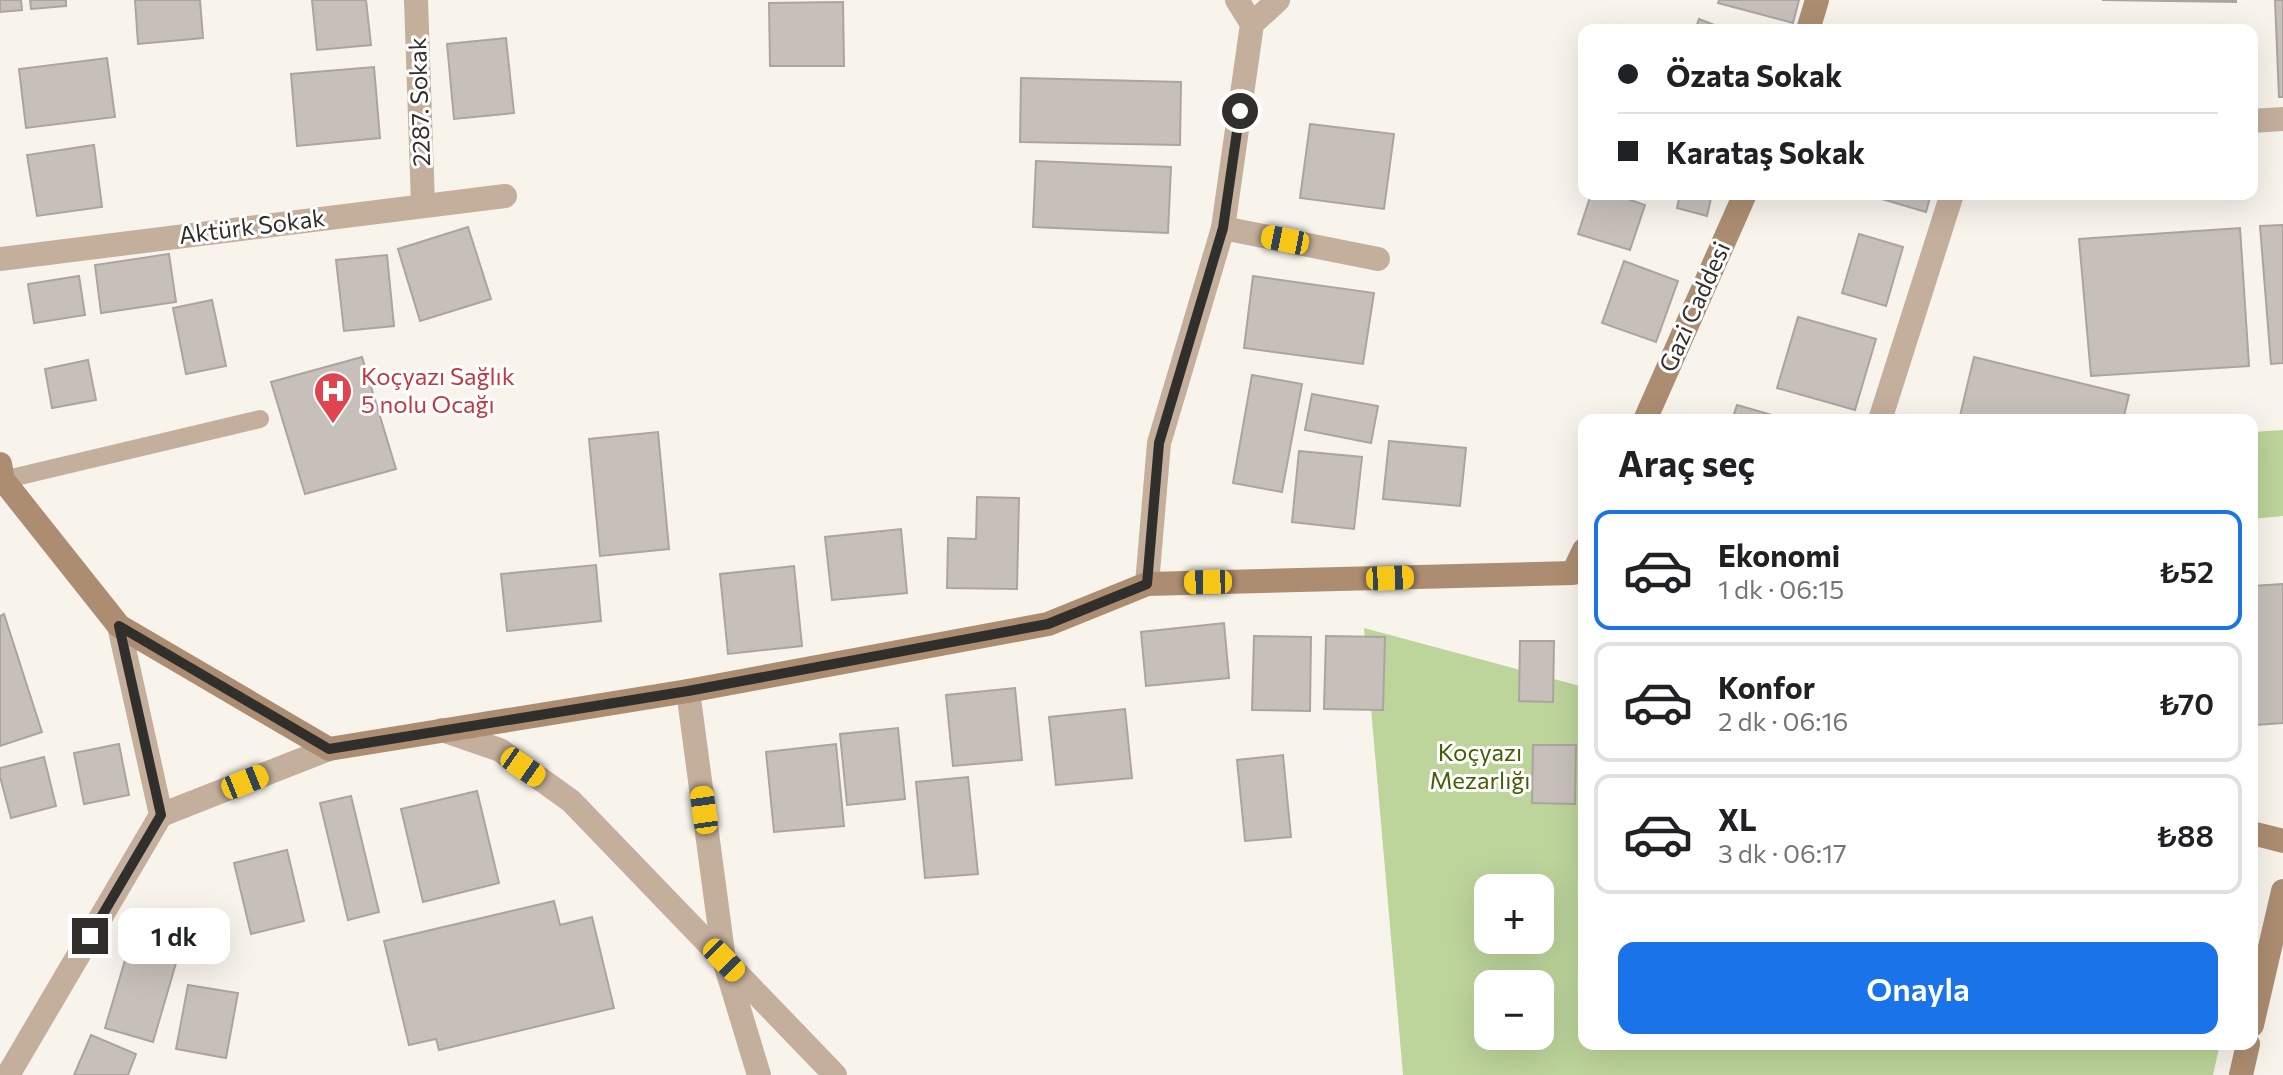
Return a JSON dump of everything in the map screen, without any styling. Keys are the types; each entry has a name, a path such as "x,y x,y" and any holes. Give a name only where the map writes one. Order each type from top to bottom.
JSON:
{"street":[{"name":"2287. Sokak","path":"416,0 423,205"},
{"path":"1237,0 1252,24"},
{"path":"1147,584 1159,443 1223,228 1252,24 1278,0"},
{"path":"1810,24 1817,0"},
{"path":"2258,121 2283,119"},
{"name":"Aktürk Sokak","path":"0,259 505,196"},
{"name":"Gazi Caddesi","path":"1648,414 1742,200"},
{"path":"1882,414 1950,200"},
{"path":"1223,228 1378,259"},
{"path":"1,475 119,626 329,749"},
{"path":"8,1075 161,815 329,749 688,691 1048,624 1147,584 1578,577"},
{"path":"119,626 161,815"},
{"path":"688,691 724,960 759,1075"},
{"path":"442,730 500,750 571,801 835,1075"},
{"path":"2258,835 2283,841"},
{"path":"2258,999 2283,891"},
{"path":"2241,1075 2247,1050"}],"lane":[{"path":"1,475 260,419"}],"green space":[{"path":"2283,430 2283,516 2258,518 2258,432"},
{"name":"Koçyazı Mezarlığı","path":"1364,628 1578,685 1578,1050 2219,1050 2213,1075 1403,1075"}],"building":[{"path":"0,0 21,0 22,10 0,12"},
{"path":"30,0 66,0 66,6 31,9"},
{"path":"135,0 200,0 203,38 138,44"},
{"path":"312,0 366,0 371,45 317,50"},
{"path":"1719,0 1799,0 1793,23 1718,3"},
{"path":"2102,0 2236,0 2236,2"},
{"path":"2275,0 2283,0 2283,97 2279,97"},
{"path":"843,2 844,66 770,66 769,3"},
{"path":"506,38 514,113 454,119 447,44"},
{"path":"107,58 115,117 26,128 19,69"},
{"path":"374,67 380,138 297,146 291,74"},
{"path":"1021,78 1181,82 1180,145 1020,142"},
{"path":"1310,124 1394,134 1384,209 1300,198"},
{"path":"94,145 102,207 37,216 27,155"},
{"path":"1036,161 1171,167 1168,233 1033,227"},
{"path":"1589,200 1631,200 1645,205 1630,250 1578,234"},
{"path":"1679,200 1711,200 1707,216 1677,208"},
{"path":"1885,200 1929,200 1926,212"},
{"path":"2283,225 2283,363 2271,364 2260,226"},
{"path":"468,227 491,299 420,321 398,249"},
{"path":"2240,228 2249,366 2091,376 2079,239"},
{"path":"1859,234 1903,247 1886,306 1842,293"},
{"path":"169,254 176,302 101,313 95,265"},
{"path":"387,255 394,326 344,331 336,260"},
{"path":"1624,261 1678,281 1656,342 1602,323"},
{"path":"79,276 85,315 34,323 28,284"},
{"path":"1253,276 1374,293 1363,364 1244,348"},
{"path":"212,300 226,366 186,374 173,308"},
{"path":"1798,317 1876,339 1855,410 1777,388"},
{"name":"Koçyazı Sağlık 5 nolu Ocağı","path":"362,357 396,469 305,494 271,382"},
{"path":"1974,357 2129,395 2124,414 1960,414"},
{"path":"88,360 96,400 52,408 45,369"},
{"path":"1252,375 1302,384 1282,492 1233,483"},
{"path":"1312,394 1378,406 1371,443 1305,430"},
{"path":"1737,405 1769,414 1734,414"},
{"path":"658,432 669,549 600,556 589,439"},
{"path":"1389,441 1466,448 1460,506 1383,499"},
{"path":"1299,451 1362,457 1354,529 1292,522"},
{"path":"977,497 1019,498 1017,589 947,588 948,538 976,539"},
{"path":"901,529 907,593 832,600 825,537"},
{"path":"596,565 601,621 507,631 501,574"},
{"path":"794,566 802,646 728,654 720,574"},
{"path":"2283,584 2283,723 2258,725 2258,586"},
{"path":"4,614 42,732 0,746 0,616"},
{"path":"1224,623 1229,678 1146,686 1141,632"},
{"path":"1254,636 1311,637 1310,711 1252,710"},
{"path":"1326,636 1385,637 1383,710 1324,709"},
{"path":"1520,641 1554,641 1553,702 1519,701"},
{"path":"1015,688 1022,760 953,766 946,695"},
{"path":"1125,709 1132,778 1056,785 1049,717"},
{"path":"898,728 905,799 847,805 840,734"},
{"path":"119,744 129,795 84,804 74,753"},
{"path":"836,744 844,826 774,832 766,752"},
{"path":"1533,745 1576,745 1575,804 1532,803"},
{"path":"1283,755 1291,837 1245,841 1237,760"},
{"path":"44,757 56,806 11,818 0,768"},
{"path":"968,777 978,874 925,878 916,782"},
{"path":"477,791 499,883 423,902 401,809"},
{"path":"351,796 379,912 348,920 320,803"},
{"path":"287,850 304,921 251,934 234,863"},
{"path":"554,901 560,925 592,917 614,1008 439,1050 436,1039 409,1045 384,941"},
{"path":"128,950 176,963 153,1042 105,1028"},
{"path":"188,985 238,993 226,1058 176,1049"},
{"path":"91,1035 136,1054 128,1075 74,1075"}],"place":[{"name":"Koçyazı Sağlık 5 nolu Ocağı","path":"333,425"}],"route":[{"path":"90,936 161,815 119,626 329,749 688,691 1048,624 1147,584 1159,443 1223,228 1240,111"}]}
